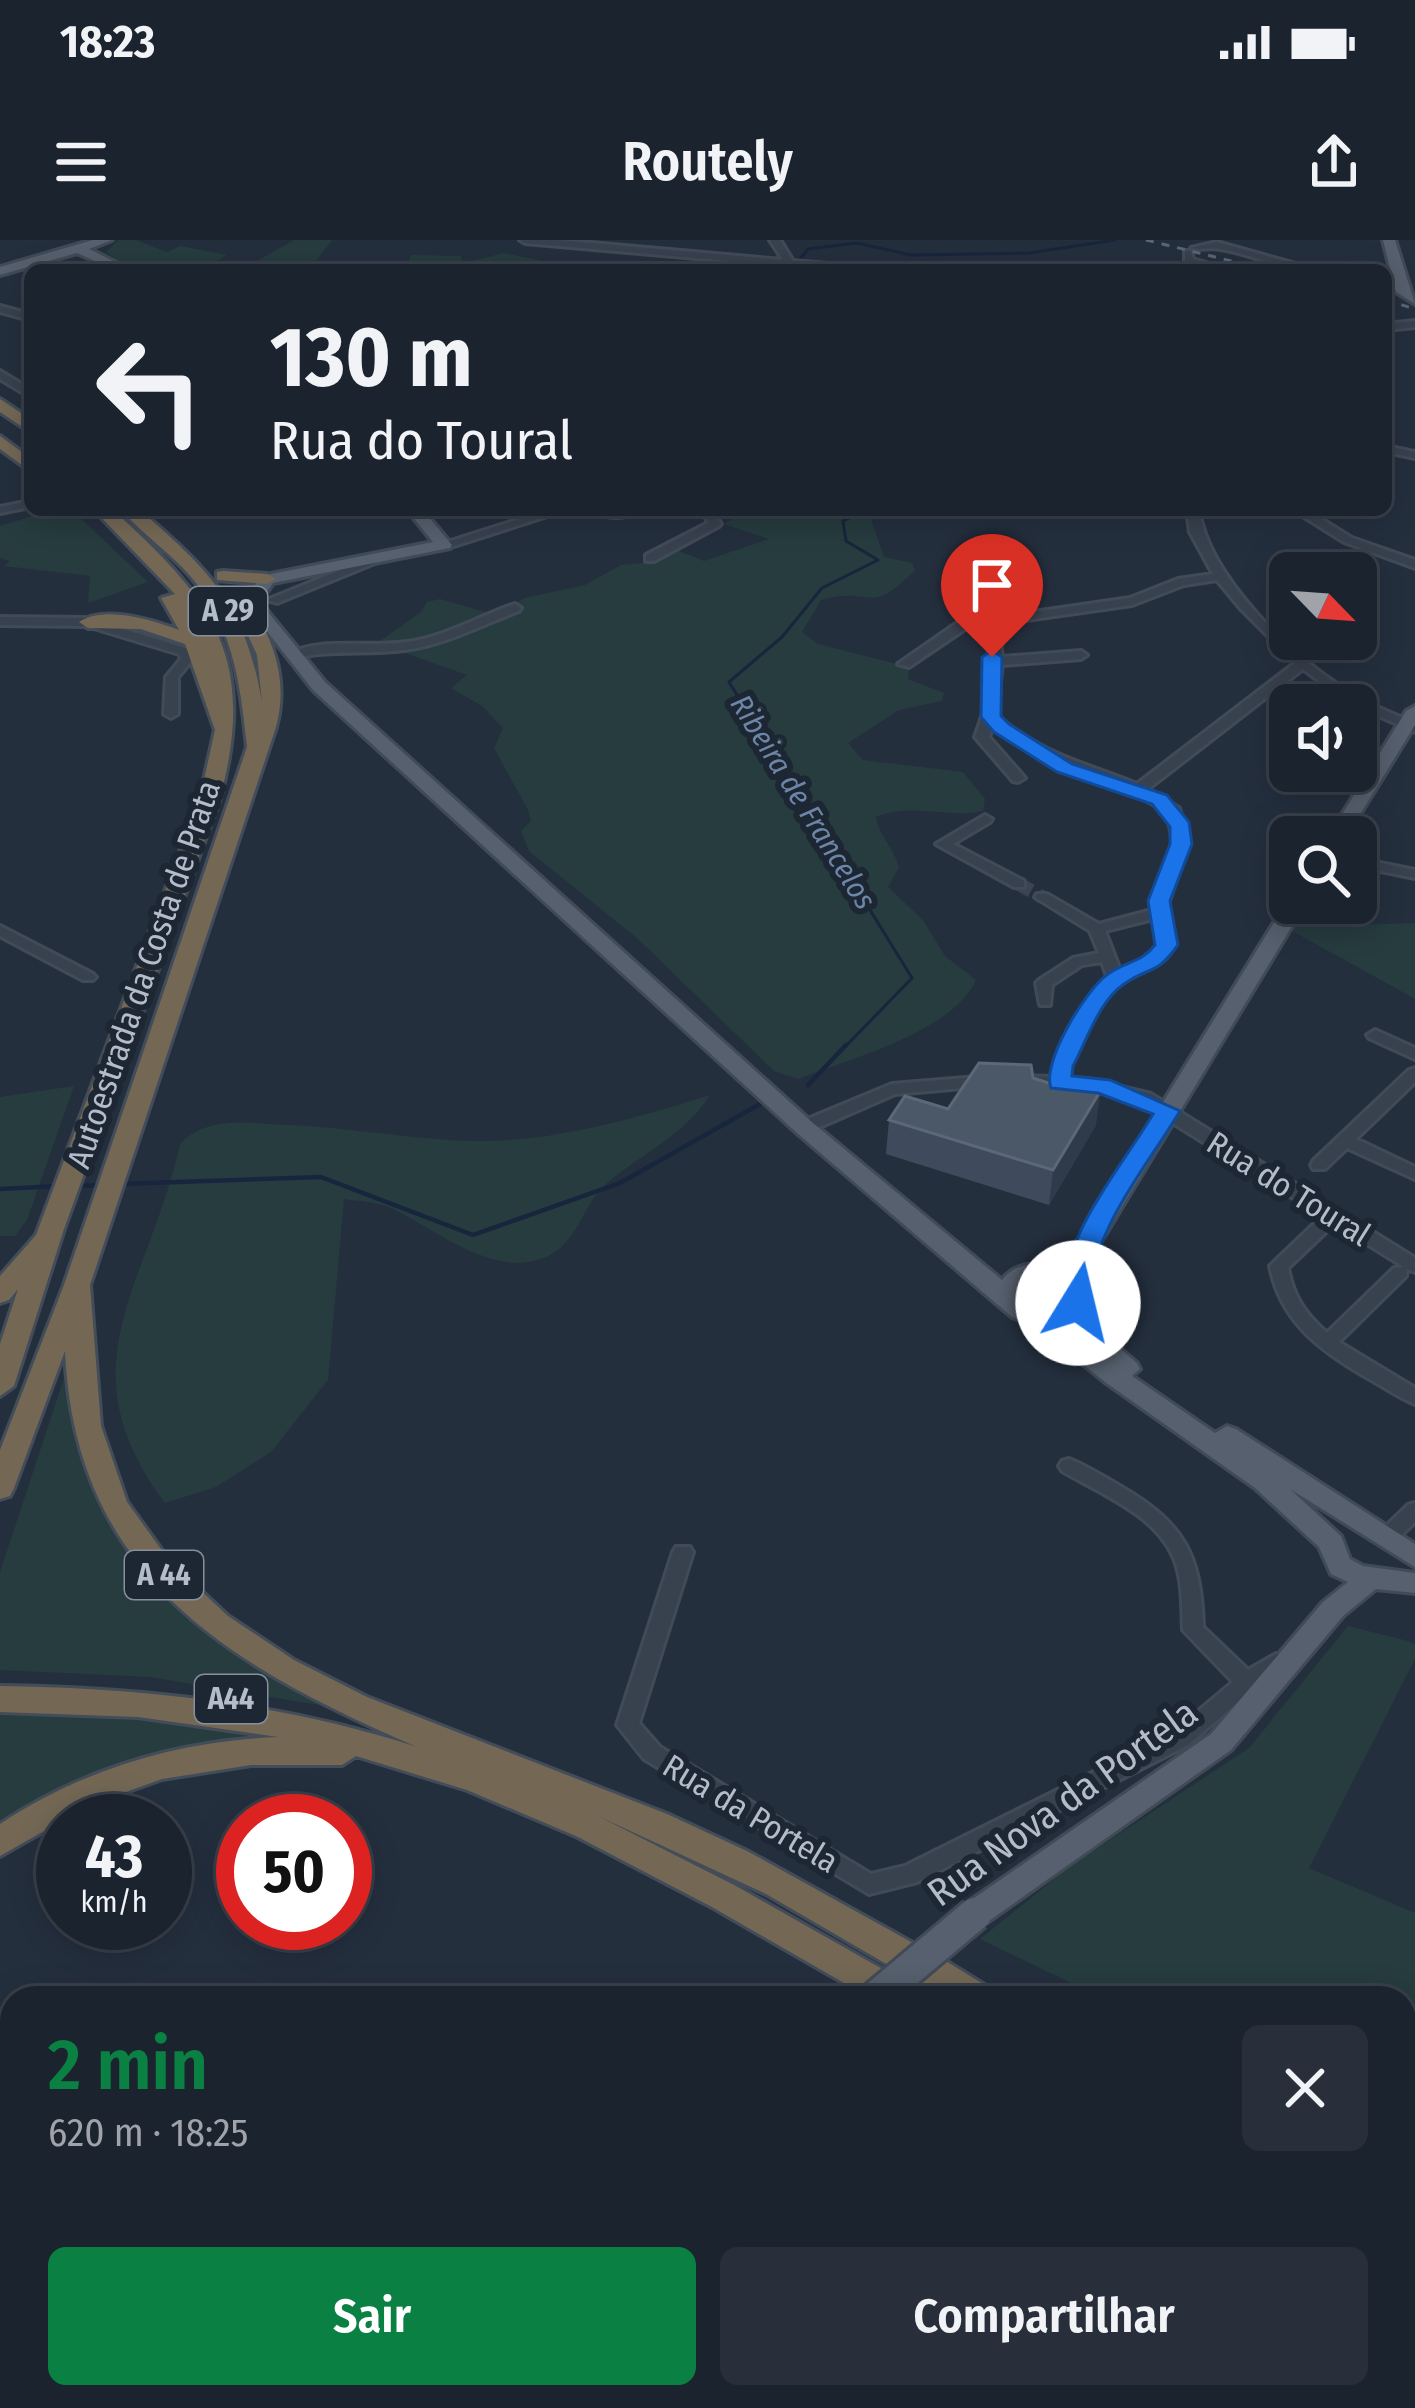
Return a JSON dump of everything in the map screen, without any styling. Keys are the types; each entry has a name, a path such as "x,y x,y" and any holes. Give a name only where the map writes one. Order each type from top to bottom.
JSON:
{"highway":[{"path":"0,404 24,422"},
{"path":"0,424 24,455"},
{"name":"A 29","path":"98,516 155,578 196,642 209,703 225,731"},
{"name":"Autoestrada da Costa de Prata","path":"0,1386 51,1229 211,798 229,698 207,620 162,562 99,516"},
{"name":"Autoestrada da Costa de Prata","path":"0,1488 77,1285 256,747 251,674 234,622 197,572 136,516"},
{"name":"A 29","path":"159,516 224,576 259,633 273,676 274,717 256,747"},
{"path":"224,576 267,579"},
{"path":"88,622 142,623 196,642"},
{"path":"0,1294 51,1229"},
{"name":"A 44","path":"77,1285 79,1399 97,1472 139,1544 172,1584 241,1642 429,1737 703,1846 957,1986"},
{"path":"14,1690 206,1712 333,1736 500,1790 576,1821 880,1986"},
{"name":"A44","path":"14,1690 211,1696 429,1737"},
{"path":"0,1842 73,1798 176,1761 261,1749 384,1754"}],"main road":[{"path":"1389,240 1409,296"},
{"path":"0,271 53,255 95,250"},
{"path":"265,603 250,597 267,579 444,545 420,516"},
{"path":"292,575 268,588 265,603 292,655 319,686 891,1204 1021,1312 1042,1318 1089,1359 1280,1494 1334,1553 1377,1578 1415,1582"},
{"path":"1351,816 1412,721"},
{"path":"1076,1301 1076,1275 1085,1248 1283,924"},
{"path":"772,1094 816,1122 976,1257 1067,1278 1095,1341 1130,1371 1391,1542 1398,1559 1377,1578"},
{"path":"1009,1299 1010,1285 1085,1248"},
{"path":"1042,1318 1076,1301"},
{"path":"1334,1609 1334,1553 1342,1532 1391,1542"},
{"name":"Rua Nova da Portela","path":"889,1986 975,1914 1221,1742 1334,1609 1377,1578"}],"street":[{"path":"525,240 762,264"},
{"path":"1200,264 1188,261 1192,251 1224,246 1286,264"},
{"path":"444,545 540,516"},
{"path":"650,558 715,524 710,516"},
{"path":"1193,516 1196,541 1221,576 1304,662 1334,688 1412,721"},
{"path":"1309,516 1348,540 1415,564"},
{"path":"265,603 386,556"},
{"path":"904,664 946,632 1132,601 1182,582 1221,576"},
{"path":"292,655 309,649 406,646 457,635 515,608"},
{"path":"0,621 88,622 184,652 187,659 172,677 171,714"},
{"path":"991,622 991,717 982,737 1018,778"},
{"path":"993,662 1081,655"},
{"path":"1139,789 1304,662"},
{"path":"991,717 1040,757 1139,789 1174,812 1181,826 1181,844 1158,913 1167,929 1166,945 1153,964 1116,979 1066,1049 1060,1083"},
{"path":"985,819 944,844 1019,884"},
{"path":"1377,866 1415,874"},
{"path":"1042,897 1097,928 1116,979"},
{"path":"1097,928 1158,913"},
{"path":"0,930 88,977"},
{"path":"1045,1002 1044,983 1078,961 1109,956"},
{"path":"1375,1035 1415,1054"},
{"path":"1318,1165 1415,1073"},
{"name":"Rua do Toural","path":"816,1122 916,1084 1101,1086 1168,1111 1408,1269"},
{"path":"1345,1140 1415,1174"},
{"path":"1321,1227 1287,1253 1280,1266 1280,1287 1328,1343 1415,1397"},
{"path":"1328,1343 1408,1269"},
{"path":"1069,1466 1158,1520 1186,1550 1195,1585 1193,1630 1247,1682"},
{"path":"1391,1542 1415,1510"},
{"name":"Rua da Portela","path":"683,1552 628,1725 652,1753 869,1884 909,1875 1180,1739 1276,1662 1292,1662"}],"green space":[{"path":"118,240 136,240 167,252 180,246 227,255 211,264 126,264 106,252"},
{"path":"294,240 332,240 314,264 252,264"},
{"path":"504,253 557,264 407,264 411,255 461,256 463,263"},
{"path":"32,516 78,516 148,582 88,603 90,576 4,566 10,561 0,558 0,526"},
{"path":"737,516 873,516 884,557 912,563 915,570 878,597 821,600 802,632 818,644 909,667 908,679 944,693 942,701 899,710 848,743 863,760 963,772 985,799 983,811 903,811 876,817 899,867 888,887 923,920 945,956 976,980 964,998 946,1015 897,1042 798,1079 774,1071 638,939 529,851 521,831 531,821 528,810 494,748 503,728 482,706 451,688 467,675 377,643 421,612 427,602 440,599 496,615 524,598 585,585 621,565 643,563 674,549 704,561 769,539 724,524"},
{"path":"1415,923 1415,999 1285,927"},
{"path":"74,1086 27,1220 15,1236 0,1236 0,1097"},
{"path":"710,1095 675,1133 606,1184 560,1249 529,1262 487,1258 389,1207 344,1199 328,1380 271,1452 216,1487 165,1503 135,1453 119,1408 116,1366 134,1283 180,1144 191,1135 218,1125 247,1123 448,1140 515,1140 614,1123"},
{"path":"67,1369 80,1451 120,1531 343,1709 150,1677 0,1670 0,1572"},
{"path":"1348,1626 1415,1645 1415,1659 1309,1868 1415,1913 1415,1986 1077,1986 980,1939 1069,1867 1249,1748"},
{"path":"0,1713 130,1715 291,1739 256,1741 109,1794 36,1794 36,1820 0,1833"}],"building":[{"path":"979,1063 1031,1065 1033,1078 1061,1087 1066,1080 1101,1090 1053,1170 889,1120 905,1096 948,1109"}],"waterway":[{"name":"Ribeira de Francelos","path":"798,262 808,249 857,243 911,255 1029,253 1115,240"},
{"name":"Ribeira de Francelos","path":"844,1048 912,978 729,682 782,637 822,588 878,560 846,541 843,521 853,516"},
{"name":"Ribeira de Francelos","path":"808,1085 846,1045"},
{"name":"Ribeira de Francelos","path":"120,1184 321,1177 473,1235 620,1183 760,1104"},
{"name":"Ribeira de Francelos","path":"78,1186 102,1185"},
{"name":"Ribeira de Francelos","path":"0,1189 60,1186"}],"tunnel":[{"path":"1019,884 1042,897"}],"railway":[{"path":"1146,240 1244,264"},
{"path":"1392,302 1415,309"}],"route":[{"path":"992,657 996,671 991,717 1001,728 1064,768 1139,789 1160,800 1181,826 1181,844 1159,901 1166,945 1153,964 1116,979 1091,1008 1061,1066 1060,1083 1101,1086 1145,1098 1168,1111 1085,1248 1076,1275 1078,1303"}]}
